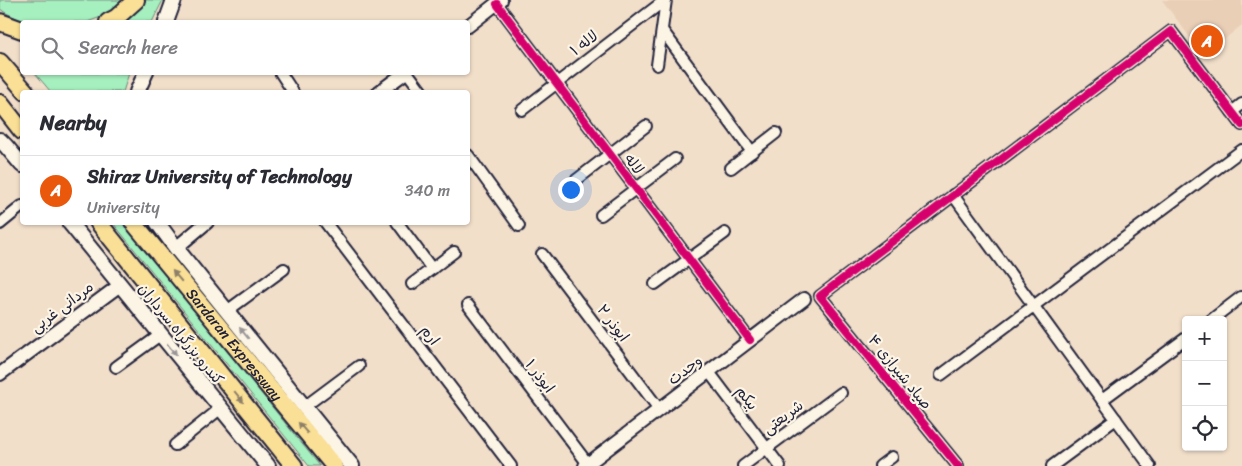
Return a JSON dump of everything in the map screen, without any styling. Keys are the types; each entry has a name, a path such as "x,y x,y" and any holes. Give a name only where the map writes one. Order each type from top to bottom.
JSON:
{"highway":[{"path":"112,20 136,0"},
{"path":"0,22 20,29"},
{"path":"0,62 24,90"},
{"path":"0,103 20,128"},
{"name":"Sardaran Expressway","path":"100,225 294,466"},
{"name":"Sardaran Expressway","path":"135,225 334,466"}],"main road":[{"path":"167,20 174,0"},
{"path":"138,90 145,75"},
{"path":"3,143 20,164"},
{"name":"کندرو بزرگراه سرداران","path":"71,225 268,466"},
{"path":"159,225 352,466"}],"street":[{"path":"657,65 665,0"},
{"name":"لاله ۱","path":"522,110 665,0"},
{"path":"470,24 499,2"},
{"name":"لاله","path":"499,2 557,84 750,340"},
{"path":"662,30 752,152"},
{"path":"1150,466 953,195 1171,31 1242,125"},
{"path":"282,75 292,90"},
{"path":"381,90 403,75"},
{"path":"409,75 420,90"},
{"path":"1232,112 1242,104"},
{"path":"575,181 646,126"},
{"path":"731,168 776,133"},
{"path":"941,375 1242,150"},
{"path":"470,158 519,226"},
{"path":"601,215 674,160"},
{"name":"صیاد شیرازی ۴","path":"953,195 820,296 958,466"},
{"path":"0,224 20,208"},
{"path":"176,248 203,225"},
{"name":"ارم","path":"327,225 511,466"},
{"path":"399,225 432,269"},
{"path":"655,284 725,233"},
{"path":"412,284 454,252"},
{"name":"ابوذر ۲","path":"542,254 659,409"},
{"path":"227,311 284,269"},
{"name":"مردانی غربی","path":"1,370 120,285"},
{"path":"1216,316 1242,297"},
{"name":"وحدت","path":"587,465 804,299"},
{"name":"ابوذر ۱","path":"468,306 587,465"},
{"path":"116,367 160,335"},
{"path":"1102,400 1182,341"},
{"path":"304,407 359,366"},
{"name":"بیکم","path":"709,372 780,466"},
{"name":"شریعتی","path":"743,466 841,393"},
{"path":"175,445 221,408"},
{"path":"1052,466 1116,419"},
{"path":"880,466 892,457"}],"shaded area":[{"path":"1162,0 1242,0 1242,25 1204,56"}],"green space":[{"path":"0,0 124,0 104,16 93,20 21,20 0,9"},
{"path":"146,0 163,0 153,20 127,20"},
{"path":"37,75 128,75 124,90 49,90"},
{"path":"115,225 125,225 320,466 309,466"}],"cycle path":[{"path":"497,4 750,340"},
{"path":"958,466 820,296 1171,31 1242,125"}],"place":[{"name":"Shiraz University of Technology","path":"1207,41"}]}
